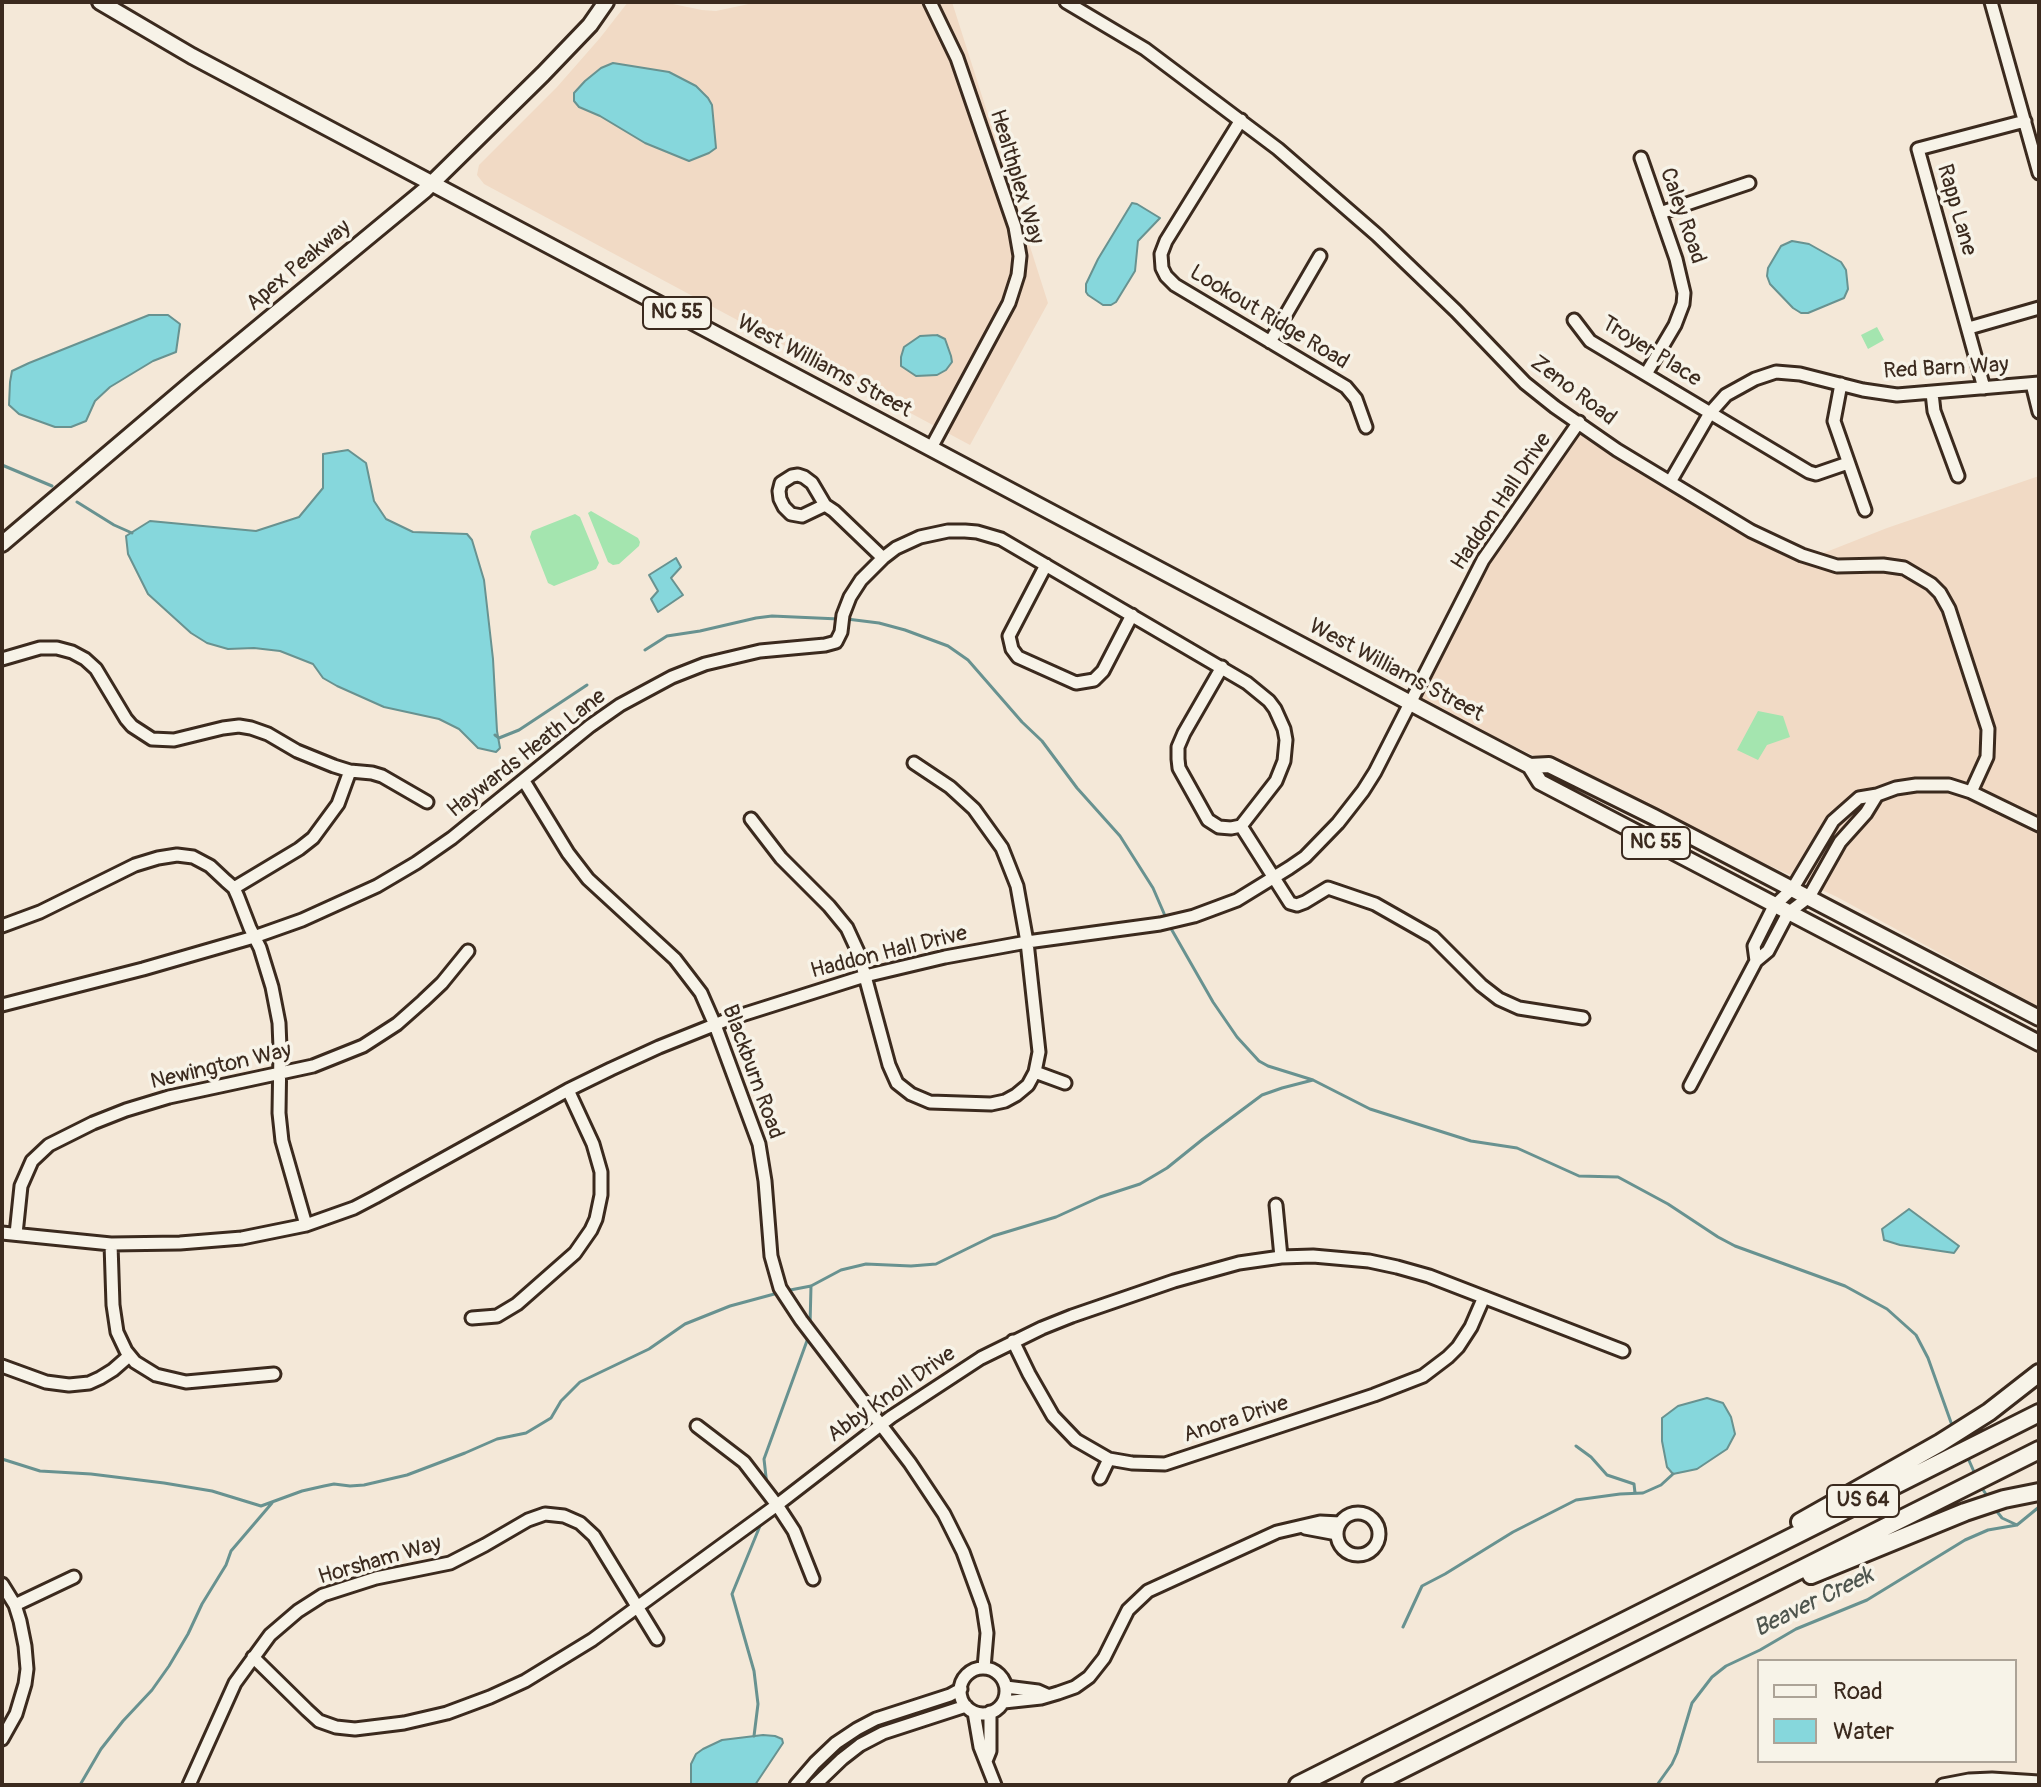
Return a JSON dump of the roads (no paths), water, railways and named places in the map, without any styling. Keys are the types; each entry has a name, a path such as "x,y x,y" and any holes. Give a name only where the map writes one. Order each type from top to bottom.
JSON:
{"highway":[{"path":"1687,1590 1940,1443 1989,1412 2039,1373"},
{"name":"US 64","path":"1298,1785 2039,1413"},
{"name":"US 64","path":"1371,1785 2039,1450"},
{"path":"1702,1620 1965,1512 2039,1492"}],"main road":[{"name":"West Williams Street","path":"100,2 192,56 1530,766 1540,782 2039,1043"},
{"name":"Apex Peakway","path":"2,544 432,183 543,74 590,25 606,2"},
{"name":"West Williams Street","path":"1530,766 1549,765 1793,888 2039,1018"}],"street":[{"name":"Healthplex Way","path":"930,2 957,58 1015,227 1020,256 1009,303 931,448"},
{"name":"Zeno Road","path":"1066,2 1145,49 1290,159 1377,235 1525,383 1617,450 1751,531 1802,555 1837,566 1904,568 1931,584 1949,609 1988,729 1987,757 1971,792"},
{"path":"1991,2 2039,173"},
{"name":"Lookout Ridge Road","path":"1241,120 1166,241 1160,261 1166,276 1175,285 1346,387 1356,399 1366,427"},
{"name":"Rapp Lane","path":"1984,388 1918,149 2025,121"},
{"name":"Caley Road","path":"1641,158 1681,274 1684,293 1675,325 1646,374"},
{"path":"1660,213 1749,183"},
{"path":"1270,342 1320,256"},
{"path":"1969,328 2039,308"},
{"name":"Troyer Place","path":"1574,320 1590,341 1809,472 1816,474 1848,463"},
{"name":"Red Barn Way","path":"1670,482 1710,413 1726,395 1741,385 1776,372 1800,374 1882,394 1932,393 2036,383"},
{"path":"2036,383 2039,412"},
{"path":"1841,384 1834,421 1865,510"},
{"path":"1932,393 1934,411 1958,476"},
{"name":"Haddon Hall Drive","path":"2,1233 111,1244 180,1243 242,1238 306,1225 354,1208 568,1090 647,1052 715,1025 865,976 1027,942 1177,920 1237,900 1305,857 1338,823 1375,772 1483,560 1579,422"},
{"path":"825,505 883,558"},
{"name":"Haywards Heath Lane","path":"2,1005 254,937 335,907 390,878 452,838 609,712 672,677 739,655 836,642 850,597 861,580 883,558 920,537 948,531 977,532 1001,539 1222,667 1269,701 1281,720 1286,740 1284,761 1276,781 1241,826"},
{"path":"1046,565 1009,636 1018,657 1076,683 1094,680 1103,671 1132,615"},
{"path":"2,659 40,648 72,652 96,669 126,719 152,739 174,740 223,728 251,728 308,756 350,771 382,776 427,802"},
{"path":"1222,667 1178,747 1179,768 1208,820 1219,827 1241,826 1290,903 1297,905 1305,902 1328,888 1375,904 1433,937 1481,985 1511,1005 1583,1018"},
{"path":"751,819 789,868 840,918 853,939 897,1083 911,1094 930,1102 991,1104 1005,1101 1028,1085 1035,1072 1039,1052 1027,942 1014,876 1002,848 974,809 950,787 914,763"},
{"path":"234,888 313,838 338,804 350,771"},
{"name":"Blackburn Road","path":"524,781 568,853 588,879 663,946 684,968 701,993 759,1144 771,1256 780,1288 910,1463 944,1514 980,1595 986,1623 984,1668"},
{"path":"1690,1086 1756,961 1768,951 1781,910 1819,841 1833,821 1859,798 1896,788 1949,785 1971,792 2039,825"},
{"path":"1781,910 1809,897 1840,842 1866,813 1877,795"},
{"path":"2,926 40,912 135,865 168,856 185,856 202,861 234,888 260,948 276,1006 282,1141 306,1225"},
{"name":"Newington Way","path":"16,1234 21,1186 32,1161 49,1145 126,1110 169,1097 313,1066 363,1046 423,1001 468,951"},
{"path":"1035,1072 1065,1083"},
{"path":"472,1318 497,1316 517,1304 575,1253 596,1219 601,1195 601,1172 593,1144 568,1090"},
{"path":"1276,1205 1281,1257"},
{"path":"111,1244 117,1332 129,1356 156,1375 174,1381 274,1374"},
{"name":"Abby Knoll Drive","path":"253,1657 319,1721 336,1727 355,1729 389,1725 447,1713 490,1697 525,1681 592,1640 777,1505 880,1425 981,1358 1072,1316 1174,1281 1239,1263 1313,1256 1369,1261 1429,1276 1623,1351"},
{"name":"Anora Drive","path":"1013,1341 1053,1416 1076,1440 1109,1459 1165,1464 1408,1384 1435,1368 1458,1347 1484,1297"},
{"path":"2,1366 46,1382 69,1385 89,1383 100,1378 129,1356"},
{"path":"697,1426 744,1462 777,1505 794,1531 813,1579"},
{"path":"1100,1478 1109,1459"},
{"name":"Horsham Way","path":"189,1785 235,1683 270,1635 298,1611 323,1595 376,1578 450,1563 528,1520 545,1514 564,1516 580,1523 594,1536 657,1639"},
{"path":"1004,1702 1041,1698 1075,1687 1089,1677 1104,1658 1128,1610 1148,1591 1277,1532 1296,1526 1339,1528"},
{"path":"15,1605 74,1577"},
{"path":"2,1584 15,1605 24,1634 27,1669 16,1714 2,1739"},
{"path":"815,1785 860,1745 883,1733 970,1709 983,1714 999,1708 1004,1702 1006,1687 999,1674 984,1668 966,1677 961,1698 970,1709 995,1785"},
{"path":"1006,1687 1047,1695"},
{"path":"796,1785 836,1743 876,1719 961,1689"},
{"path":"986,1761 990,1751 990,1712"},
{"path":"815,1763 826,1773"},
{"path":"1943,1785 1992,1779 2039,1782"}],"water":[{"path":"613,63 669,72 696,86 712,105 716,148 689,161 645,143 579,107 574,101 574,93 601,68"},
{"path":"1132,203 1160,218 1138,241 1135,271 1116,302 1103,305 1088,295 1086,284"},
{"path":"1792,241 1809,244 1841,262 1846,270 1848,289 1844,298 1801,313 1770,284 1768,268 1781,246"},
{"path":"149,315 168,315 180,324 176,352 153,361 110,387 95,401 86,421 71,427 55,427 19,414 9,405 12,371"},
{"path":"937,335 945,339 951,356 952,362 946,370 937,375 916,376 901,366 904,347 920,336"},
{"path":"348,450 366,463 374,501 386,519 413,532 467,534 472,540 484,580 493,659 500,748 496,752 478,748 459,729 439,719 384,707 337,686 323,678 313,664 280,651 228,649 207,643 191,633 148,594 128,554 126,536 150,521 256,531 299,517 323,488 323,454"},
{"path":"676,558 681,567 671,578 683,595 658,612 651,599 658,591 649,575"},
{"path":"1909,1209 1959,1246 1954,1253 1884,1240 1882,1229"},
{"path":"1707,1398 1723,1403 1731,1417 1735,1434 1727,1449 1697,1469 1673,1474 1667,1467 1662,1418 1678,1406"},
{"path":"775,1736 783,1743 755,1785 691,1785 691,1764 703,1749 722,1740"}],"waterway":[{"path":"2,465 52,486"},
{"path":"77,502 132,533"},
{"path":"645,650 667,636 756,618 839,619"},
{"path":"847,619 905,630 948,646 968,660 1042,741 1077,788 1120,836 1153,888 1166,918"},
{"path":"495,735 499,738 519,730 587,685"},
{"path":"1169,925 1213,1002 1237,1037 1259,1061 1313,1080 1370,1109 1471,1141 1517,1148 1579,1176 1618,1177 1735,1246 1845,1286 1887,1309 1916,1335 1928,1358 1953,1428"},
{"path":"785,1291 811,1286 841,1270 866,1264 936,1264 993,1236 1056,1217 1100,1197 1140,1184 1167,1168 1262,1095 1313,1080"},
{"path":"810,1326 811,1286"},
{"path":"2,1459 40,1471 91,1474 212,1491 261,1506 324,1486 364,1485 407,1475 497,1439 526,1433 551,1418 561,1401 580,1382 649,1349 685,1324 730,1306 778,1293"},
{"path":"767,1486 764,1459 808,1338"},
{"path":"1576,1446 1607,1475 1634,1484 1635,1493"},
{"path":"1967,1456 1975,1474"},
{"path":"1403,1627 1422,1586 1513,1532 1576,1500 1643,1493 1661,1485 1673,1474"},
{"path":"1980,1485 1989,1499"},
{"path":"80,1785 101,1749 169,1666 231,1551 272,1503"},
{"name":"Beaver Creek","path":"1657,1785 1677,1753 1692,1703 1712,1677 1726,1666 1796,1629 1867,1600 1965,1540 1988,1530 2017,1525 2039,1507"},
{"path":"1995,1509 2002,1518 2017,1525"},
{"path":"754,1736 758,1704 754,1671 732,1594 762,1521"}]}
